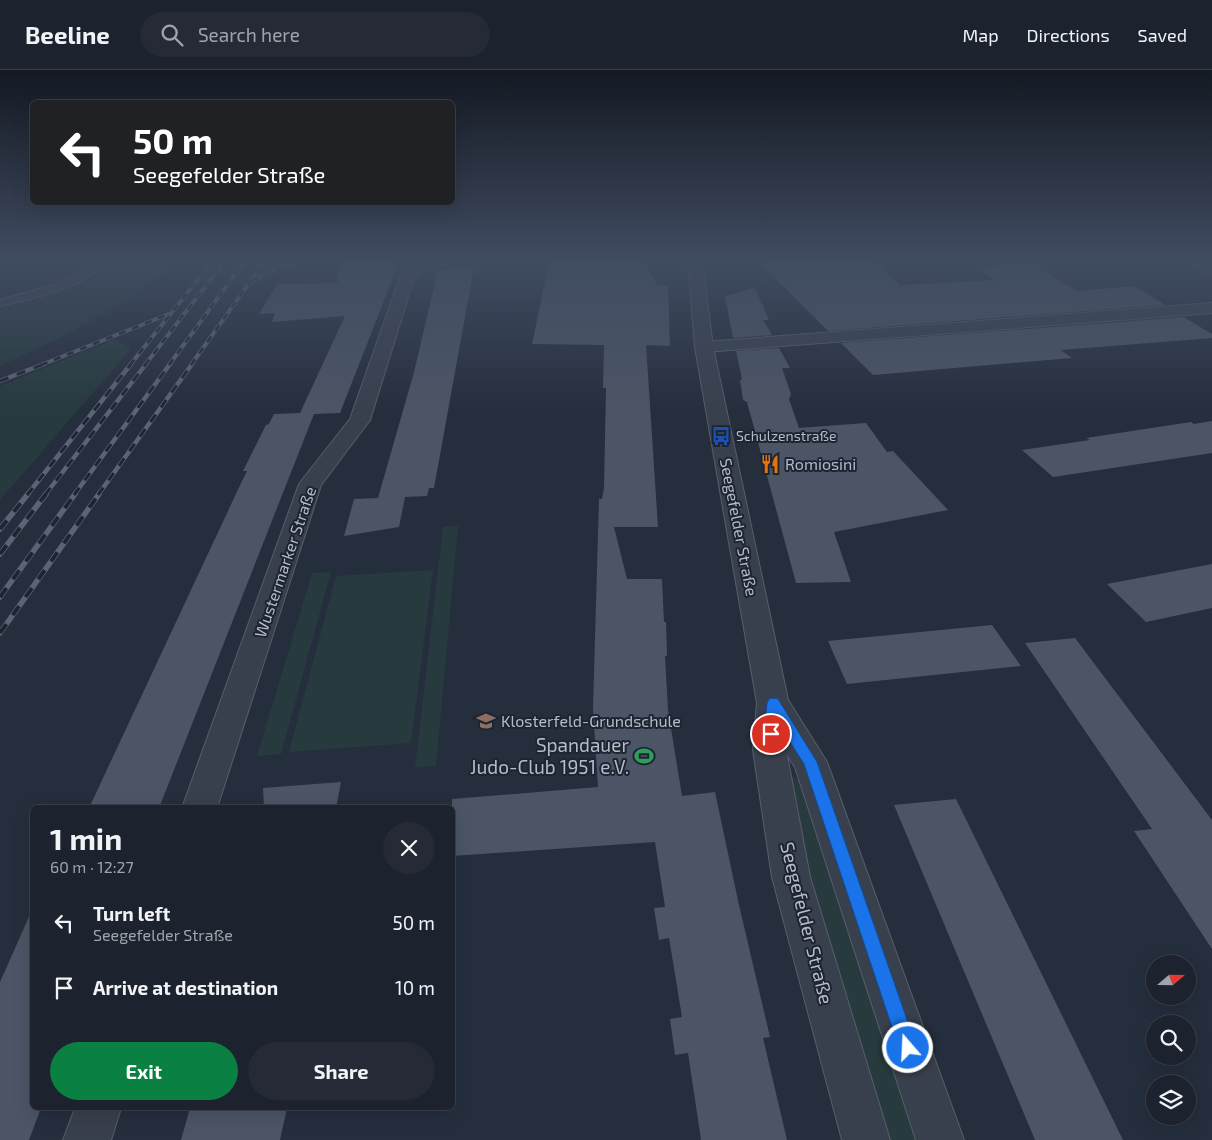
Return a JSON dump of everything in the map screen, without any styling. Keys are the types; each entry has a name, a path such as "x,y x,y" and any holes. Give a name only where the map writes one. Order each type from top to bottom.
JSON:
{"street":[{"name":"Wustermarker Straße","path":"200,805 310,484 360,420 396,312"},
{"name":"Seegefelder Straße","path":"700,312 704,347 773,703 770,750 791,877 866,1140"},
{"path":"704,347 1161,312"},
{"name":"Seegefelder Straße","path":"773,703 810,762 940,1140"},
{"path":"87,1140 97,1110"}],"green space":[{"path":"0,312 106,312 46,345 0,366"},
{"path":"115,339 131,349 0,500 0,386"},
{"path":"458,526 436,766 415,768 443,527"},
{"path":"433,570 411,743 289,752 336,576"},
{"path":"331,572 281,754 257,756 312,573"},
{"path":"789,776 800,779 917,1140 887,1140 802,857"}],"building":[{"path":"260,312 379,312 340,413 314,414 160,805 90,805 247,471 243,471 266,425 269,424 274,414 300,413 345,316 272,322 275,313 259,314"},
{"path":"428,312 466,312 434,488 429,488 427,496 405,497 399,527 344,536 354,499 378,498 414,372"},
{"path":"539,312 669,312 670,346 646,345 658,527 614,527 627,579 662,579 664,622 666,622 667,656 665,656 668,710 682,796 715,792 770,1037 763,1038 787,1140 701,1140 688,1053 675,1055 670,1019 682,1017 669,938 659,940 654,908 665,907 655,842 455,856 455,805 452,805 452,799 598,787 593,708 599,499 602,499 604,488 606,388 603,388 604,345 532,344"},
{"path":"728,312 765,312 769,320 763,320 772,335 733,338"},
{"path":"809,312 1075,312 828,331"},
{"path":"1184,317 1212,334 1212,338 1061,350 1072,358 873,375 841,343"},
{"path":"779,348 790,368 782,368 791,394 789,399 799,428 866,423 887,452 893,451 948,510 834,532 851,582 796,583 747,402 743,400 740,380 742,379 736,351"},
{"path":"1212,421 1212,453 1053,477 1022,450 1090,440 1086,438 1191,422 1194,424"},
{"path":"1212,564 1212,608 1146,622 1107,584"},
{"path":"992,625 1021,666 847,684 828,641"},
{"path":"1075,638 1212,820 1212,949 1134,831 1152,829 1025,643"},
{"path":"341,782 337,805 264,805 263,788"},
{"path":"956,799 1123,1140 1035,1140 894,805"},
{"path":"30,914 30,1110 40,1110 29,1140 0,1140 0,982"},
{"path":"189,1110 287,1110 280,1140 181,1140"}],"railway":[{"path":"130,365 172,312"},
{"path":"145,365 186,312"},
{"path":"169,365 208,312"},
{"path":"191,365 229,312"},
{"path":"41,365 169,314"},
{"path":"0,381 44,364"},
{"path":"27,495 131,364"},
{"path":"45,495 146,364"},
{"path":"74,495 170,364"},
{"path":"98,495 192,364"},
{"path":"0,529 28,494"},
{"path":"0,554 46,494"},
{"path":"0,597 75,494"},
{"path":"0,633 99,494"}],"place":[{"name":"Schulzenstraße","path":"721,436"},
{"name":"Romiosini","path":"770,464"},
{"name":"Klosterfeld-Grundschule","path":"486,721"},
{"name":"Spandauer Judo-Club 1951 e.V.","path":"644,756"}],"route":[{"path":"771,734 773,703 810,762 908,1048"}]}
